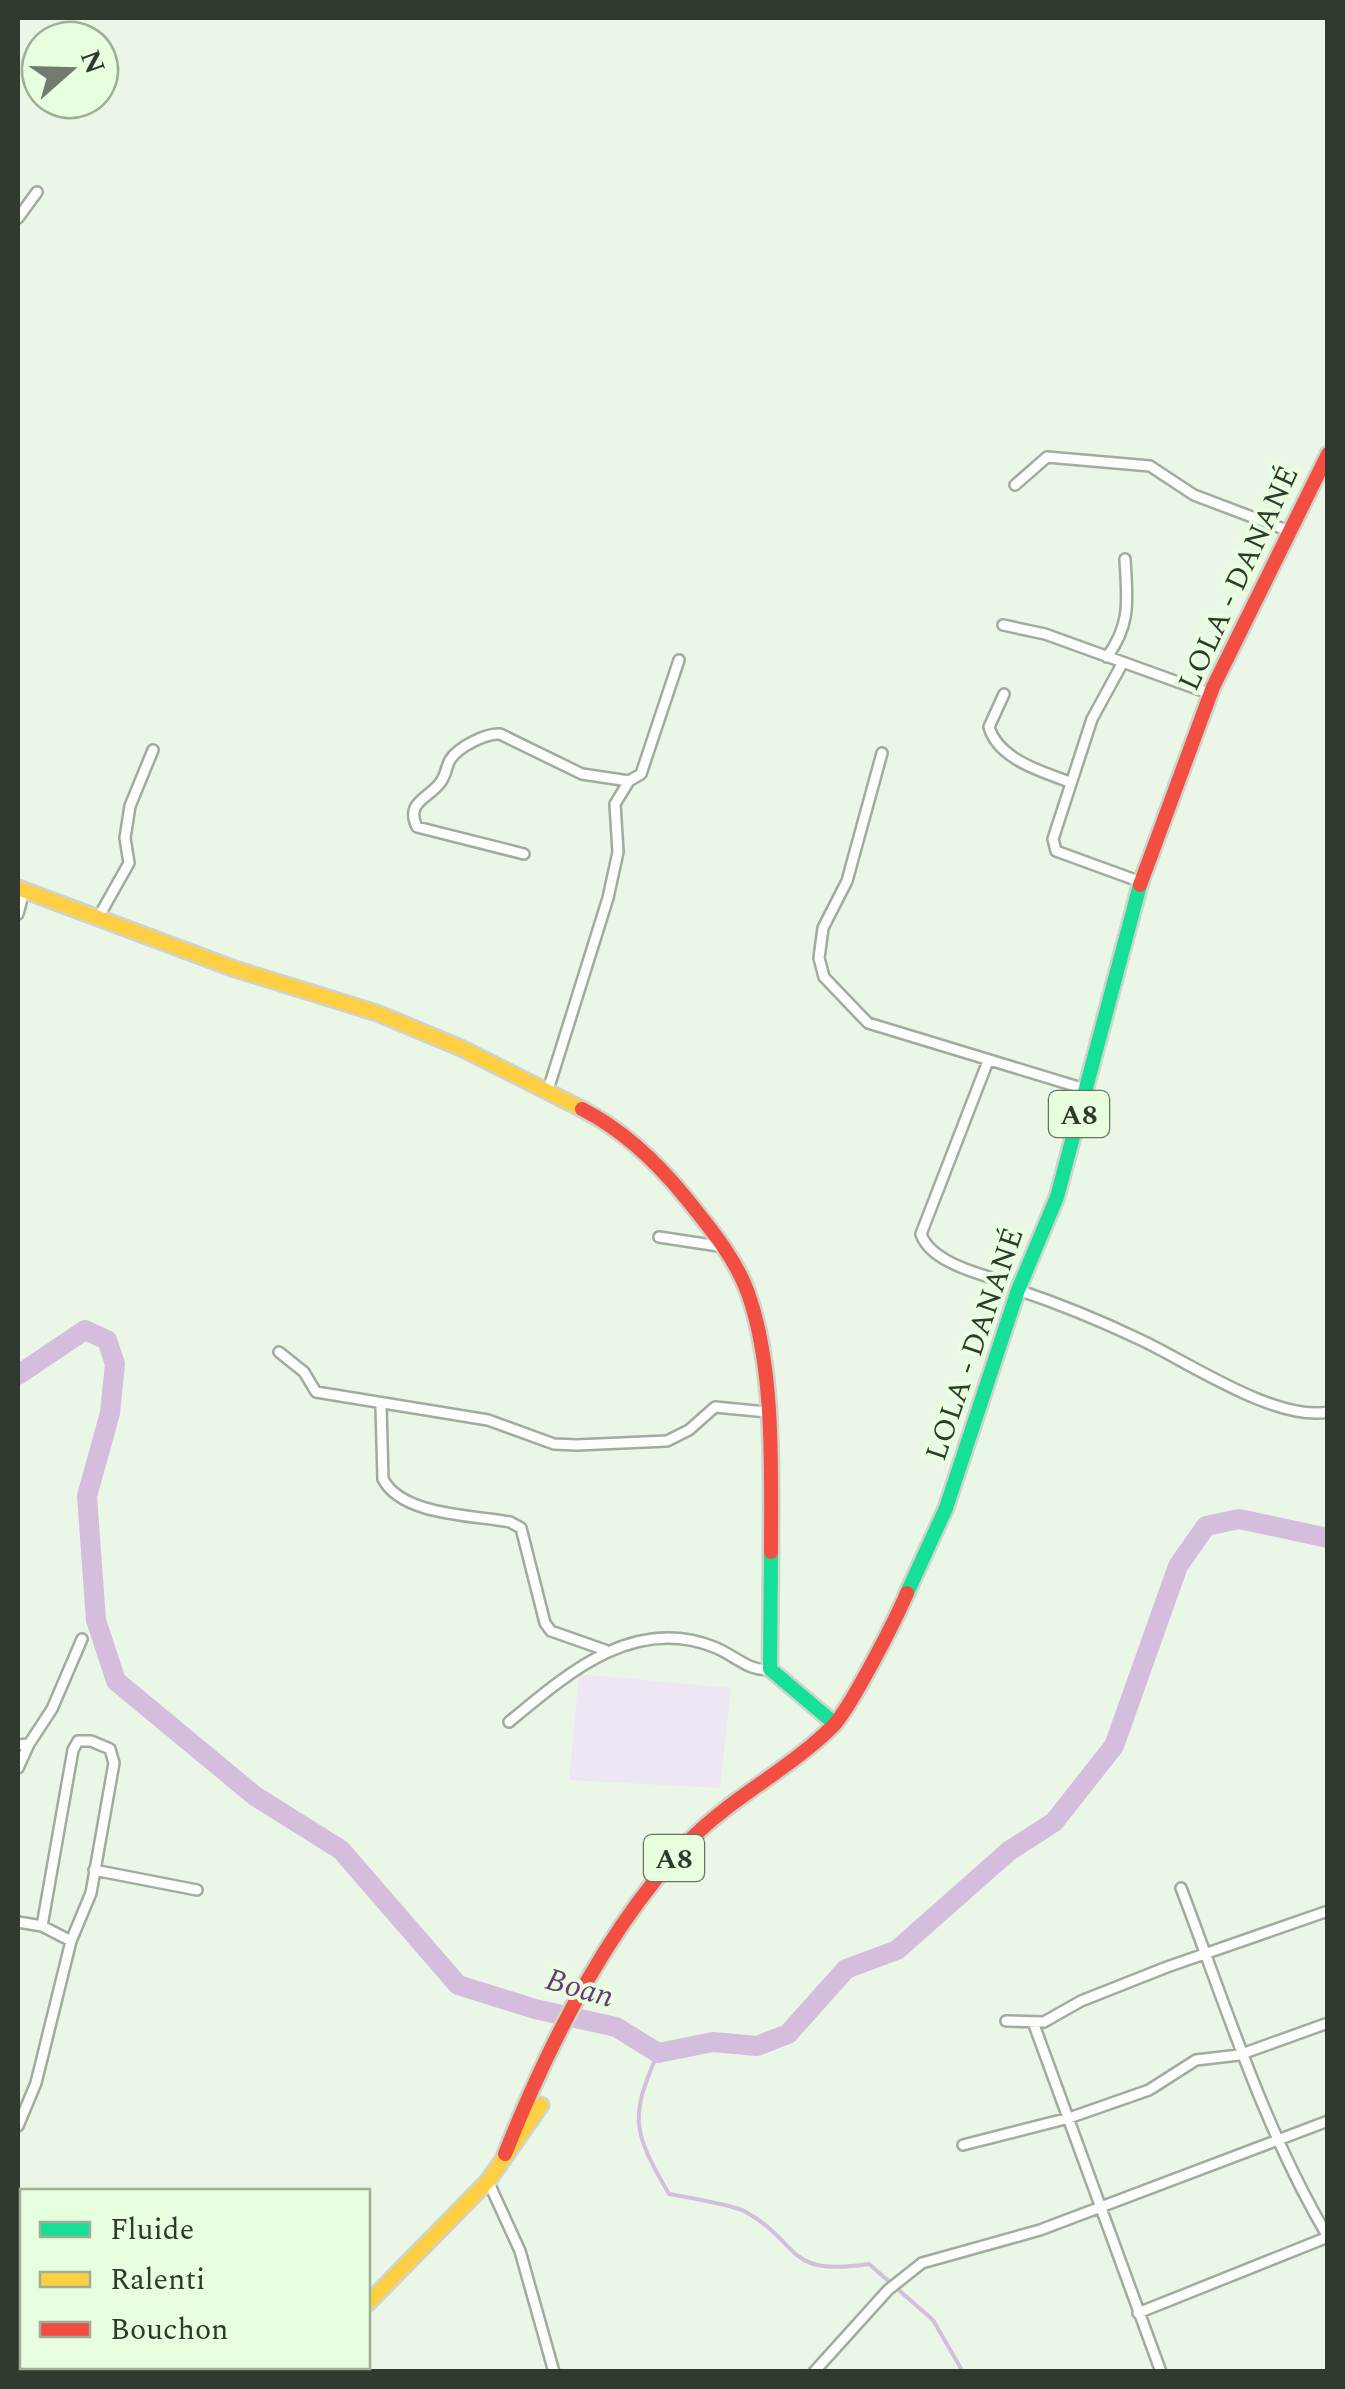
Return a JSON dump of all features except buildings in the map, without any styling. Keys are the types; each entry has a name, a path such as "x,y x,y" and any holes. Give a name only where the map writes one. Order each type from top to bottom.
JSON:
{"main road":[{"name":"LOLA - DANANÉ","path":"505,2154 583,1991 656,1878 693,1836 835,1724 902,1606 946,1508 1018,1290 1057,1197 1141,882 1211,694 1328,454"},
{"path":"21,890 235,970 377,1013 548,1090 630,1137 709,1223 748,1294 769,1412 770,1670 835,1724"},
{"name":"LOLA - DANANÉ","path":"370,2301 488,2182 541,2105"}],"street":[{"path":"18,218 37,192"},
{"path":"1015,485 1047,457 1150,466 1194,496 1266,526 1289,531"},
{"path":"1107,656 1120,640 1130,609 1125,559"},
{"path":"1003,625 1107,656 1211,694"},
{"path":"548,1090 608,898 618,852 614,811 629,781 641,774 679,660"},
{"path":"1122,664 1092,719 1053,833 1056,851 1141,882"},
{"path":"1004,694 989,727 993,738 1012,756 1070,782"},
{"path":"524,854 417,827 413,817 418,800 436,788 454,756 495,733 582,774 629,781"},
{"path":"97,919 129,863 125,838 130,806 153,750"},
{"path":"882,753 847,881 823,928 820,958 824,977 868,1023 1086,1089"},
{"path":"18,914 21,890"},
{"path":"988,1061 921,1234 924,1245 968,1271 989,1276"},
{"path":"659,1237 725,1247"},
{"path":"1018,1290 1142,1340 1244,1393 1300,1413 1328,1412"},
{"path":"278,1352 304,1372 316,1392 381,1406 488,1420 554,1444 667,1441 689,1430 715,1407 769,1412"},
{"path":"381,1406 383,1480 388,1488 409,1503 510,1522 521,1528 545,1623 551,1631 605,1650"},
{"path":"18,1768 23,1745 52,1708 82,1639"},
{"path":"509,1722 605,1650 639,1640 702,1643 756,1670 770,1670"},
{"path":"18,2126 36,2083 71,1941 91,1892 114,1756 106,1746 82,1740 73,1750 42,1926"},
{"path":"94,1870 197,1890"},
{"path":"1138,2313 1328,2237 1277,2141 1240,2055 1180,1888"},
{"path":"1006,2020 1053,2019 1081,2001 1167,1967 1328,1911"},
{"path":"18,1922 42,1926 71,1941"},
{"path":"1033,2022 1161,2372"},
{"path":"963,2145 1068,2118 1149,2090 1196,2060 1240,2055 1328,2023"},
{"path":"814,2372 888,2290 922,2262 1040,2230 1328,2122"},
{"path":"488,2182 506,2213 520,2251 554,2372"}],"shaded area":[{"path":"579,1674 731,1688 720,1788 569,1780"}],"waterway":[{"name":"Boan","path":"18,1375 85,1330 107,1340 115,1364 110,1413 87,1496 96,1620 116,1681 255,1796 341,1850 458,1985 535,2009 616,2027 658,2053 713,2042 757,2046 788,2034 846,1969 897,1950 1009,1851 1054,1822 1114,1746 1178,1566 1206,1526 1239,1519 1328,1538"},
{"path":"658,2053 642,2094 639,2125 648,2155 669,2194 746,2212 807,2262 842,2267 869,2264 933,2320 963,2372"}],"traffic: fast":[{"path":"907,1593 946,1508 1018,1290 1057,1197 1140,885"},
{"path":"771,1552 770,1669 835,1724"}],"traffic: slow":[{"path":"18,888 235,969 377,1013 461,1048 582,1109"},
{"path":"370,2301 488,2181 541,2105"}],"traffic: jam":[{"path":"1140,885 1213,687 1328,454"},
{"path":"582,1109 625,1137 663,1171 712,1231 743,1280 757,1323 767,1388 771,1552"},
{"path":"505,2154 561,2029 633,1910 706,1825 833,1726 861,1683 907,1593"},
{"path":"282,2372 286,2369"}]}
